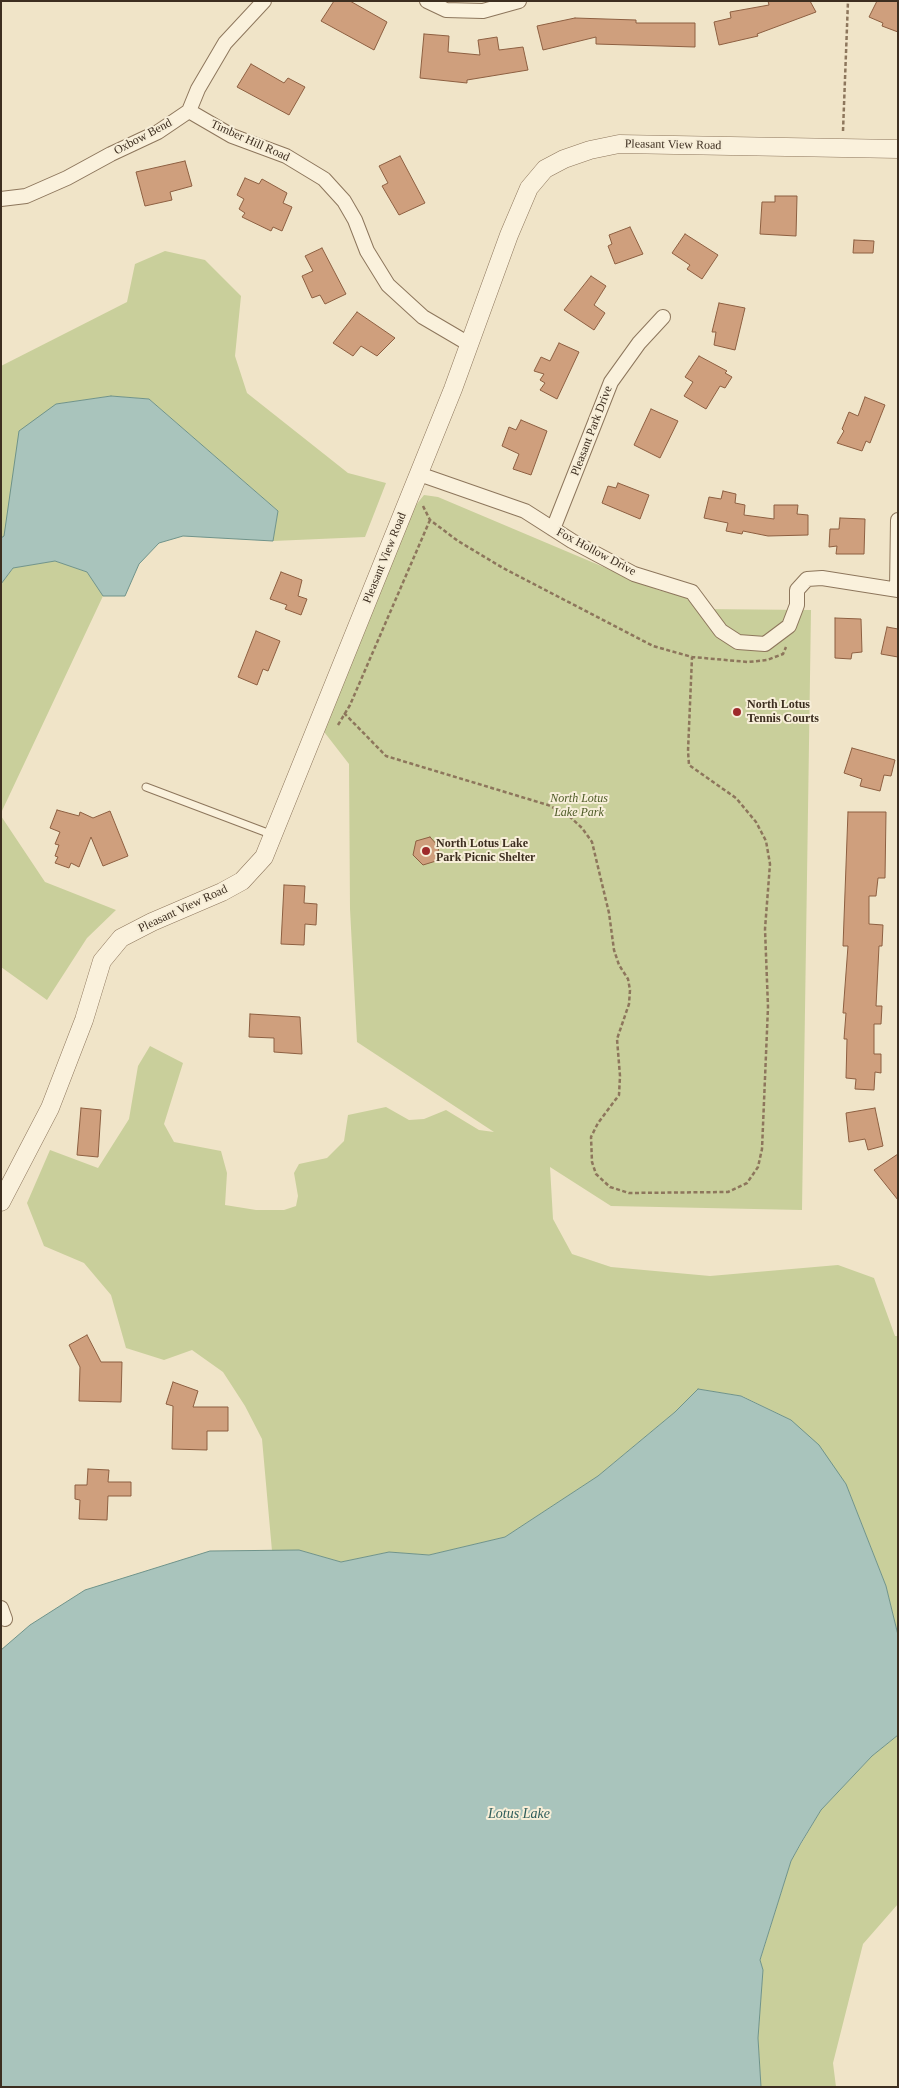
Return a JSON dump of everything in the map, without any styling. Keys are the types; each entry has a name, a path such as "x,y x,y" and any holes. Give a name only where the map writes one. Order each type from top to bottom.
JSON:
{"street":[{"path":"188,111 198,89 225,43 264,1"},
{"path":"427,1 446,10 483,11 519,1"},
{"name":"Oxbow Bend","path":"1,200 26,196 67,178 111,154 158,132 188,111"},
{"name":"Timber Hill Road","path":"188,111 232,136 286,156 324,179 344,201 367,251 388,285 423,317 469,344"},
{"name":"Pleasant View Road","path":"1,1202 50,1108 84,1020 102,961 121,938 242,881 264,857 419,474 509,235 529,188 545,169 564,158 619,144 898,149"},
{"name":"Pleasant Park Drive","path":"554,529 610,382 639,343 663,317"},
{"name":"Fox Hollow Drive","path":"419,474 525,511 634,574 692,592 720,631 738,642 765,644 789,626"},
{"path":"789,626 797,604 797,590 807,579 822,578 897,590 898,520"}],"lane":[{"path":"146,786 273,835"}],"path":[{"path":"843,135 848,1"},
{"path":"422,503 430,520 458,541 503,568 653,646 692,657 748,662 768,660 783,654 788,640 789,626"},
{"path":"338,725 350,705 430,520"},
{"path":"344,713 386,756 548,805 568,815 582,828 592,842 610,913 614,950 619,965 628,979 630,990 629,1004 617,1039 620,1076 619,1095 598,1123 591,1138 592,1162 596,1174 610,1187 629,1192 728,1192 747,1183 758,1167 762,1150 768,1008 765,929 770,864 766,841 756,822 736,798 689,764 692,657"}],"green space":[{"path":"165,251 205,260 241,296 235,356 247,393 348,473 386,483 365,537 273,541 278,511 149,399 111,396 56,404 4,537 1,538 1,366 127,302 135,264"},
{"name":"North Lotus Lake Park","path":"424,495 438,497 658,590 686,597 698,609 811,610 802,1210 611,1206 550,1167 553,1219 572,1254 611,1267 710,1276 838,1265 874,1278 895,1336 898,1336 898,1635 886,1586 846,1484 791,1420 742,1396 698,1389 675,1412 598,1476 505,1537 429,1555 389,1552 341,1562 299,1550 272,1551 262,1439 245,1406 223,1372 192,1350 164,1360 126,1348 111,1295 84,1263 44,1246 27,1203 50,1150 98,1168 129,1119 138,1066 150,1046 183,1063 164,1124 174,1142 221,1151 227,1173 225,1205 256,1210 284,1210 296,1206 298,1196 294,1173 299,1164 327,1158 344,1141 348,1115 386,1107 409,1120 424,1119 446,1110 479,1130 494,1132 357,1042 350,909 349,764 318,724 412,510"},
{"path":"55,561 87,572 103,596 1,813 1,584 13,568"},
{"path":"1,816 45,882 116,910 87,938 47,1000 1,967"},
{"path":"898,1735 898,1904 863,1944 833,2063 836,2087 761,2087 758,2038 763,1970 760,1961 791,1861 821,1810 872,1756"}],"water":[{"path":"111,396 149,399 278,511 273,541 183,536 159,543 139,564 125,596 103,596 87,572 55,561 13,568 1,584 1,538 4,536 19,431 56,404"},
{"name":"Lotus Lake","path":"698,1389 741,1396 791,1420 819,1445 846,1484 886,1586 898,1635 898,1735 872,1756 821,1810 791,1861 760,1960 763,1970 758,2038 761,2087 1,2087 1,1650 30,1625 85,1590 210,1551 299,1550 341,1562 389,1552 429,1555 505,1537 598,1476 675,1412"}],"building":[{"path":"334,1 350,1 387,22 374,50 321,21"},
{"path":"768,1 810,1 816,12 757,34 758,36 719,45 714,22 731,18 730,12 769,5"},
{"path":"877,1 898,1 898,32 882,26 883,23 869,17"},
{"path":"575,18 636,20 636,23 695,23 695,47 596,44 596,37 543,50 537,26"},
{"path":"424,34 449,36 448,52 480,55 478,40 497,37 499,50 523,47 528,70 467,80 467,83 420,78"},
{"path":"251,64 284,83 288,78 305,87 289,115 237,87"},
{"path":"400,156 425,203 399,215 382,186 388,183 379,166"},
{"path":"185,161 192,186 170,192 172,200 145,206 136,172"},
{"path":"245,178 259,184 262,179 287,193 283,203 292,207 282,231 273,227 271,231 242,217 245,213 239,209 244,199 237,195"},
{"path":"775,196 797,196 796,236 760,234 762,202 775,202"},
{"path":"630,227 643,254 615,264 608,246 612,244 609,235"},
{"path":"685,234 718,255 702,279 687,269 690,265 672,253"},
{"path":"854,240 874,241 873,253 853,253"},
{"path":"322,248 346,294 325,304 320,295 312,298 302,276 313,271 305,256"},
{"path":"591,276 606,286 594,305 605,313 594,330 564,310"},
{"path":"719,303 745,308 735,350 714,345 716,332 712,332"},
{"path":"357,312 395,338 377,356 361,346 353,356 333,343"},
{"path":"559,343 579,352 557,399 540,390 545,383 540,380 544,374 534,371 541,357 550,361"},
{"path":"699,356 727,371 725,373 732,377 725,388 720,386 706,409 684,396 693,382 685,377"},
{"path":"865,397 885,405 870,443 866,441 862,451 837,443 844,431 842,429 849,412 858,416"},
{"path":"651,409 678,421 660,458 634,445"},
{"path":"521,420 547,431 531,475 513,469 519,454 502,446 509,427 516,430"},
{"path":"618,483 649,495 640,519 602,503 608,486 616,488"},
{"path":"723,491 736,494 735,503 745,505 744,515 774,519 774,505 798,505 797,514 808,515 808,535 768,536 743,531 742,534 726,531 728,523 704,518 709,497 721,499"},
{"path":"840,518 865,519 864,554 836,554 837,546 829,547 830,529 839,529"},
{"path":"281,572 302,580 298,596 307,599 301,615 285,609 287,605 270,599"},
{"path":"835,618 861,619 862,652 852,653 851,659 835,658"},
{"path":"887,627 898,629 898,657 881,654"},
{"path":"256,631 280,641 268,671 263,669 257,685 238,677"},
{"path":"852,748 895,760 891,776 884,775 880,791 860,786 862,779 844,773"},
{"path":"57,810 79,816 80,812 93,818 110,811 128,856 103,866 91,837 79,867 71,863 69,868 55,863 58,857 55,856 59,845 55,844 60,832 50,828"},
{"path":"848,812 886,812 885,878 878,878 876,896 869,896 869,924 883,925 882,946 879,946 876,1006 882,1006 881,1024 874,1024 874,1054 881,1054 881,1073 875,1072 874,1090 855,1089 856,1079 846,1078 847,1039 844,1039 846,1013 843,1013 848,946 843,946"},
{"name":"North Lotus Lake Park Picnic Shelter","path":"430,837 439,847 436,861 423,865 413,855 416,841"},
{"path":"284,885 305,886 304,903 317,904 316,925 305,924 304,945 281,944"},
{"path":"250,1014 300,1017 302,1054 274,1052 274,1038 249,1037"},
{"path":"81,1108 101,1110 98,1157 77,1155"},
{"path":"875,1108 883,1146 868,1150 865,1139 849,1142 846,1113"},
{"path":"898,1154 898,1200 874,1170"},
{"path":"87,1335 101,1362 122,1362 121,1402 79,1401 80,1367 69,1345"},
{"path":"173,1382 198,1391 193,1407 228,1407 228,1431 207,1431 207,1450 172,1449 173,1406 166,1404"},
{"path":"88,1469 109,1470 108,1482 131,1482 131,1496 108,1496 107,1520 79,1519 80,1500 75,1499 75,1485 87,1485"}],"place":[{"name":"North Lotus Tennis Courts","path":"737,712"},
{"name":"North Lotus Lake Park Picnic Shelter","path":"426,851"}]}
